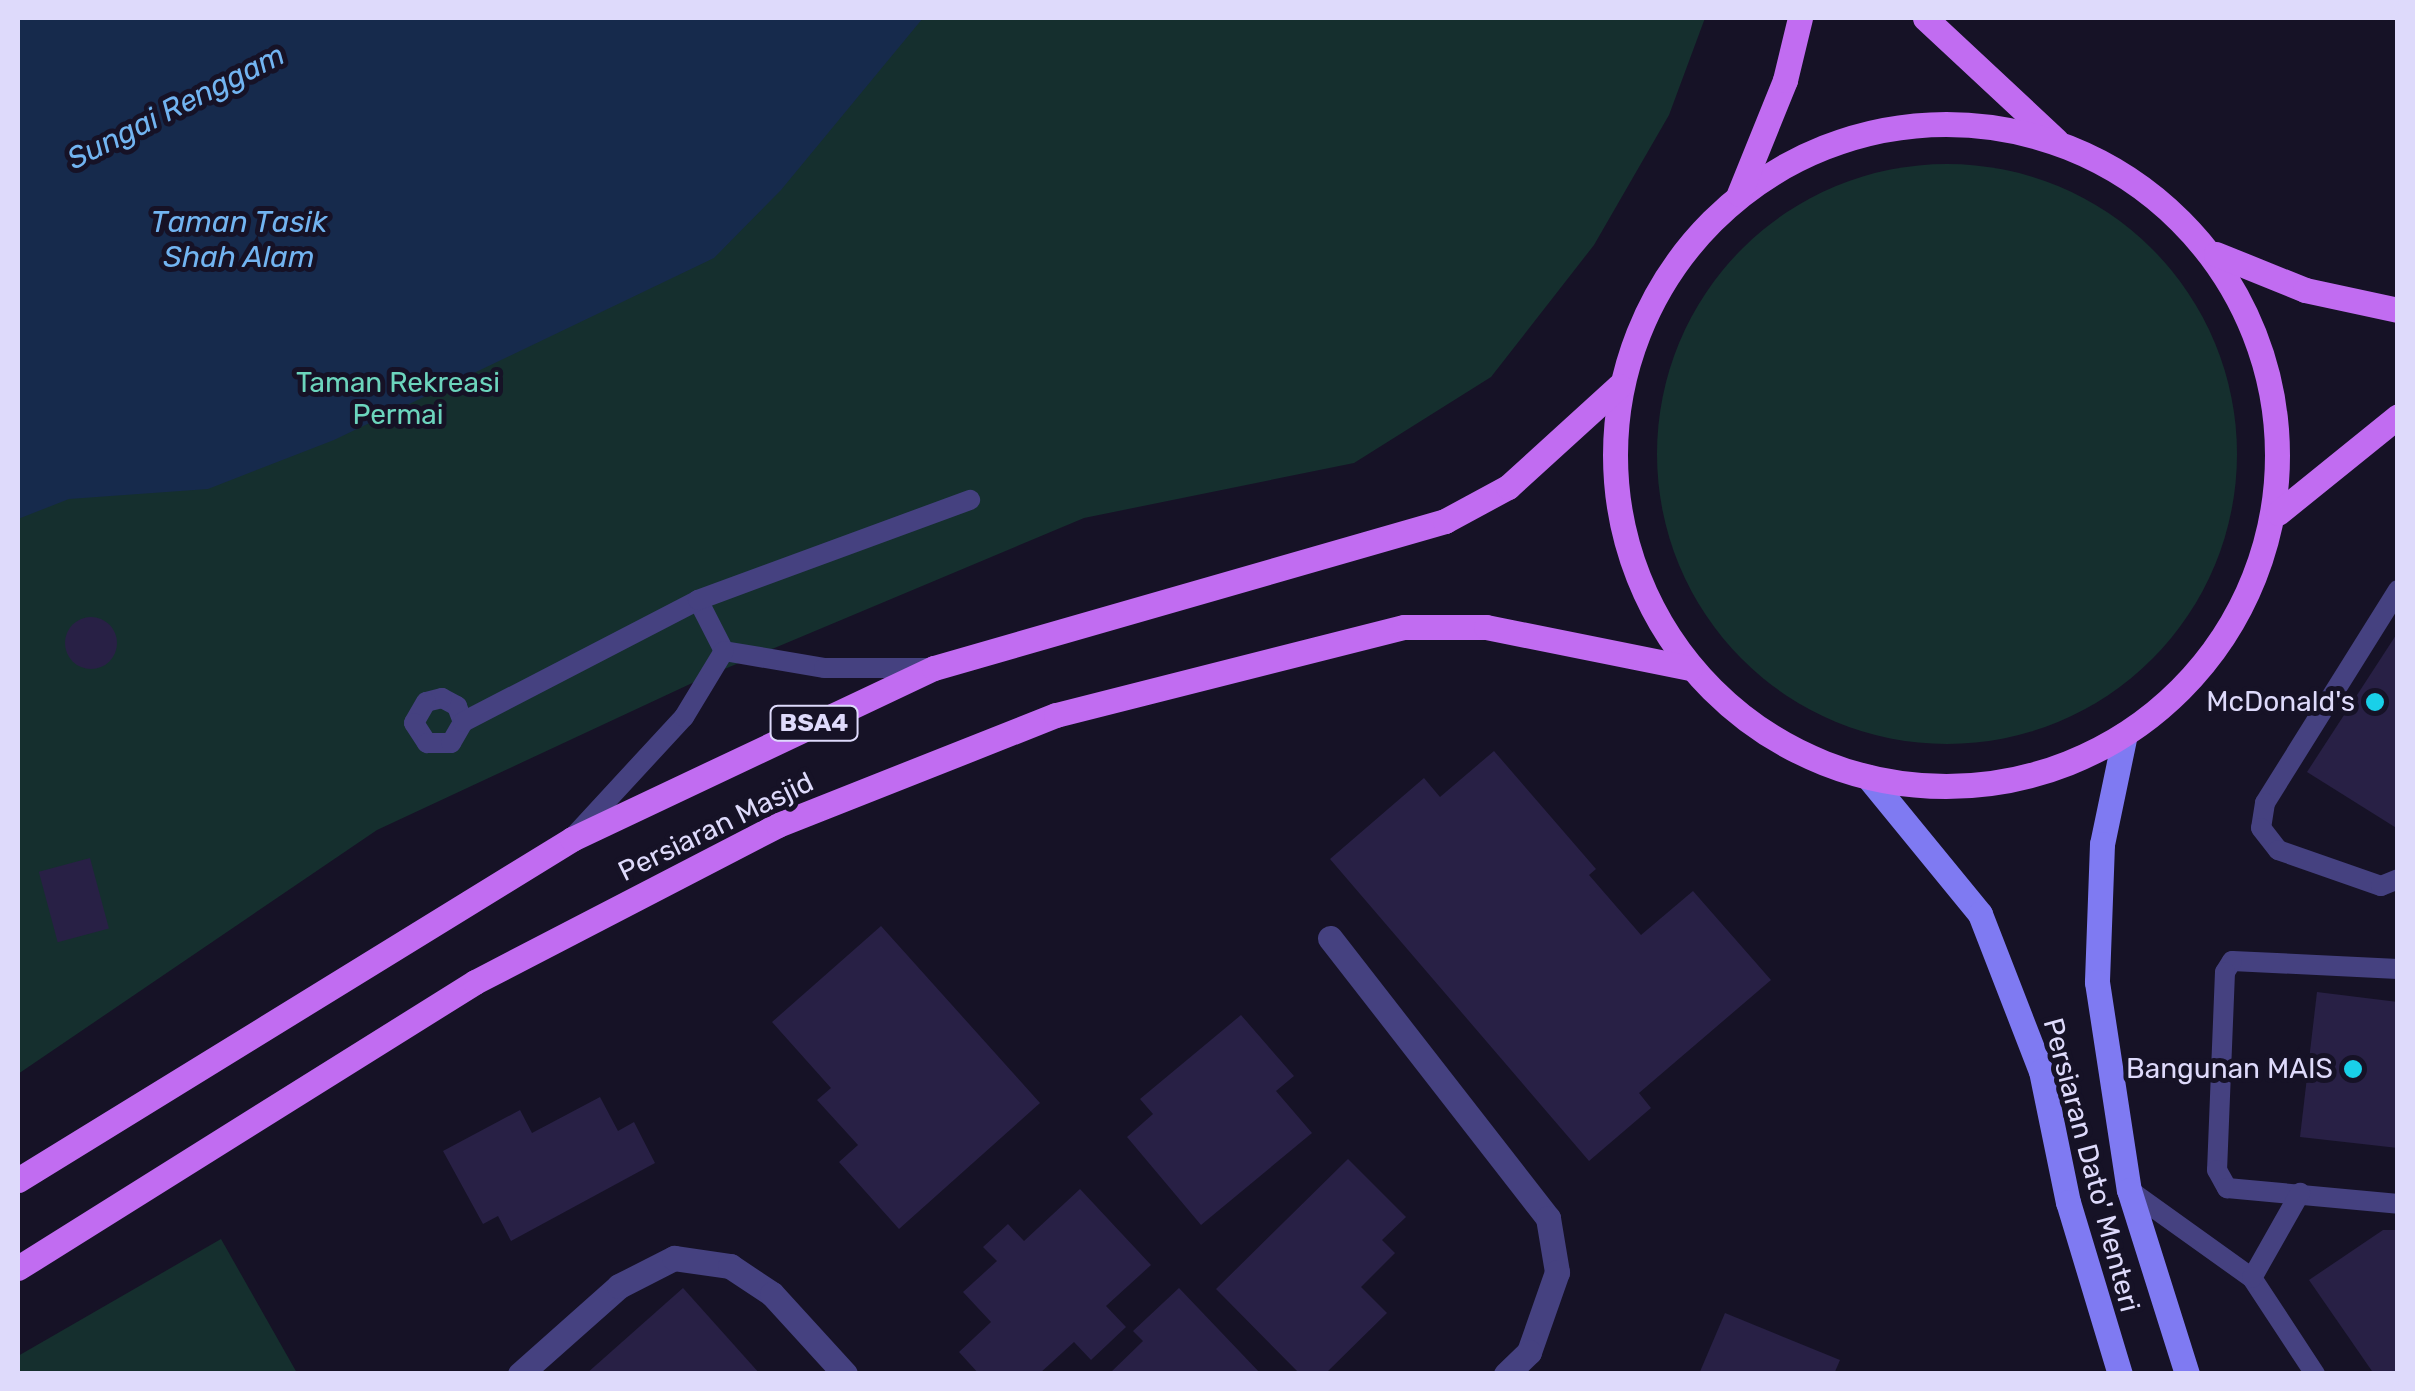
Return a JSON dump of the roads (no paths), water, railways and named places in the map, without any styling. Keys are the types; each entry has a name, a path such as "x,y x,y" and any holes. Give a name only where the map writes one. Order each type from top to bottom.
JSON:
{"main road":[{"path":"1738,194 1785,80 1800,18"},
{"path":"1924,18 2060,144 2150,193 2216,254 2305,290 2398,310"},
{"path":"2060,144 1977,125 1893,128 1812,151 1738,194 1662,280 1619,386 1618,505 1638,582 1690,668 1770,737 1868,778 1956,786 2044,772 2125,734 2196,673 2247,596 2278,514 2276,423 2258,342 2216,254"},
{"name":"Persiaran Masjid","path":"18,1180 572,838 934,668 1444,521 1508,487 1619,386"},
{"path":"2278,514 2398,416"},
{"name":"Persiaran Masjid","path":"18,1268 474,982 778,825 1056,715 1404,627 1486,627 1690,668"},
{"name":"Persiaran Dato' Menteri","path":"2125,734 2102,844 2097,982 2129,1190 2187,1374"},
{"name":"Persiaran Dato' Menteri","path":"1868,778 1950,869 1980,914 2041,1071 2068,1202 2120,1374"}],"street":[{"path":"1330,938 1548,1218 1556,1272 1529,1352 1506,1374"},
{"path":"520,1374 619,1286 674,1258 730,1266 772,1294 845,1374"}],"lane":[{"path":"463,722 698,600 970,500"},
{"path":"2398,590 2264,803 2261,828 2278,850 2380,886 2398,879"},
{"path":"698,600 724,652"},
{"path":"724,652 824,668 934,668"},
{"path":"572,838 684,718 724,652"},
{"path":"2398,969 2244,957 2225,972 2218,1182 2227,1188 2398,1204"},
{"path":"2129,1190 2252,1278 2315,1374"},
{"path":"2252,1278 2300,1193"}],"water":[{"name":"Taman Tasik Shah Alam","path":"18,18 923,18 781,190 714,258 334,440 208,489 69,499 18,519"}],"place":[{"name":"McDonald's","path":"2375,702"},
{"name":"Bangunan MAIS","path":"2353,1069"}],"water label":[{"name":"Sungai Renggam","path":"176,107"}],"park label":[{"name":"Taman Rekreasi Permai","path":"398,399"}]}
